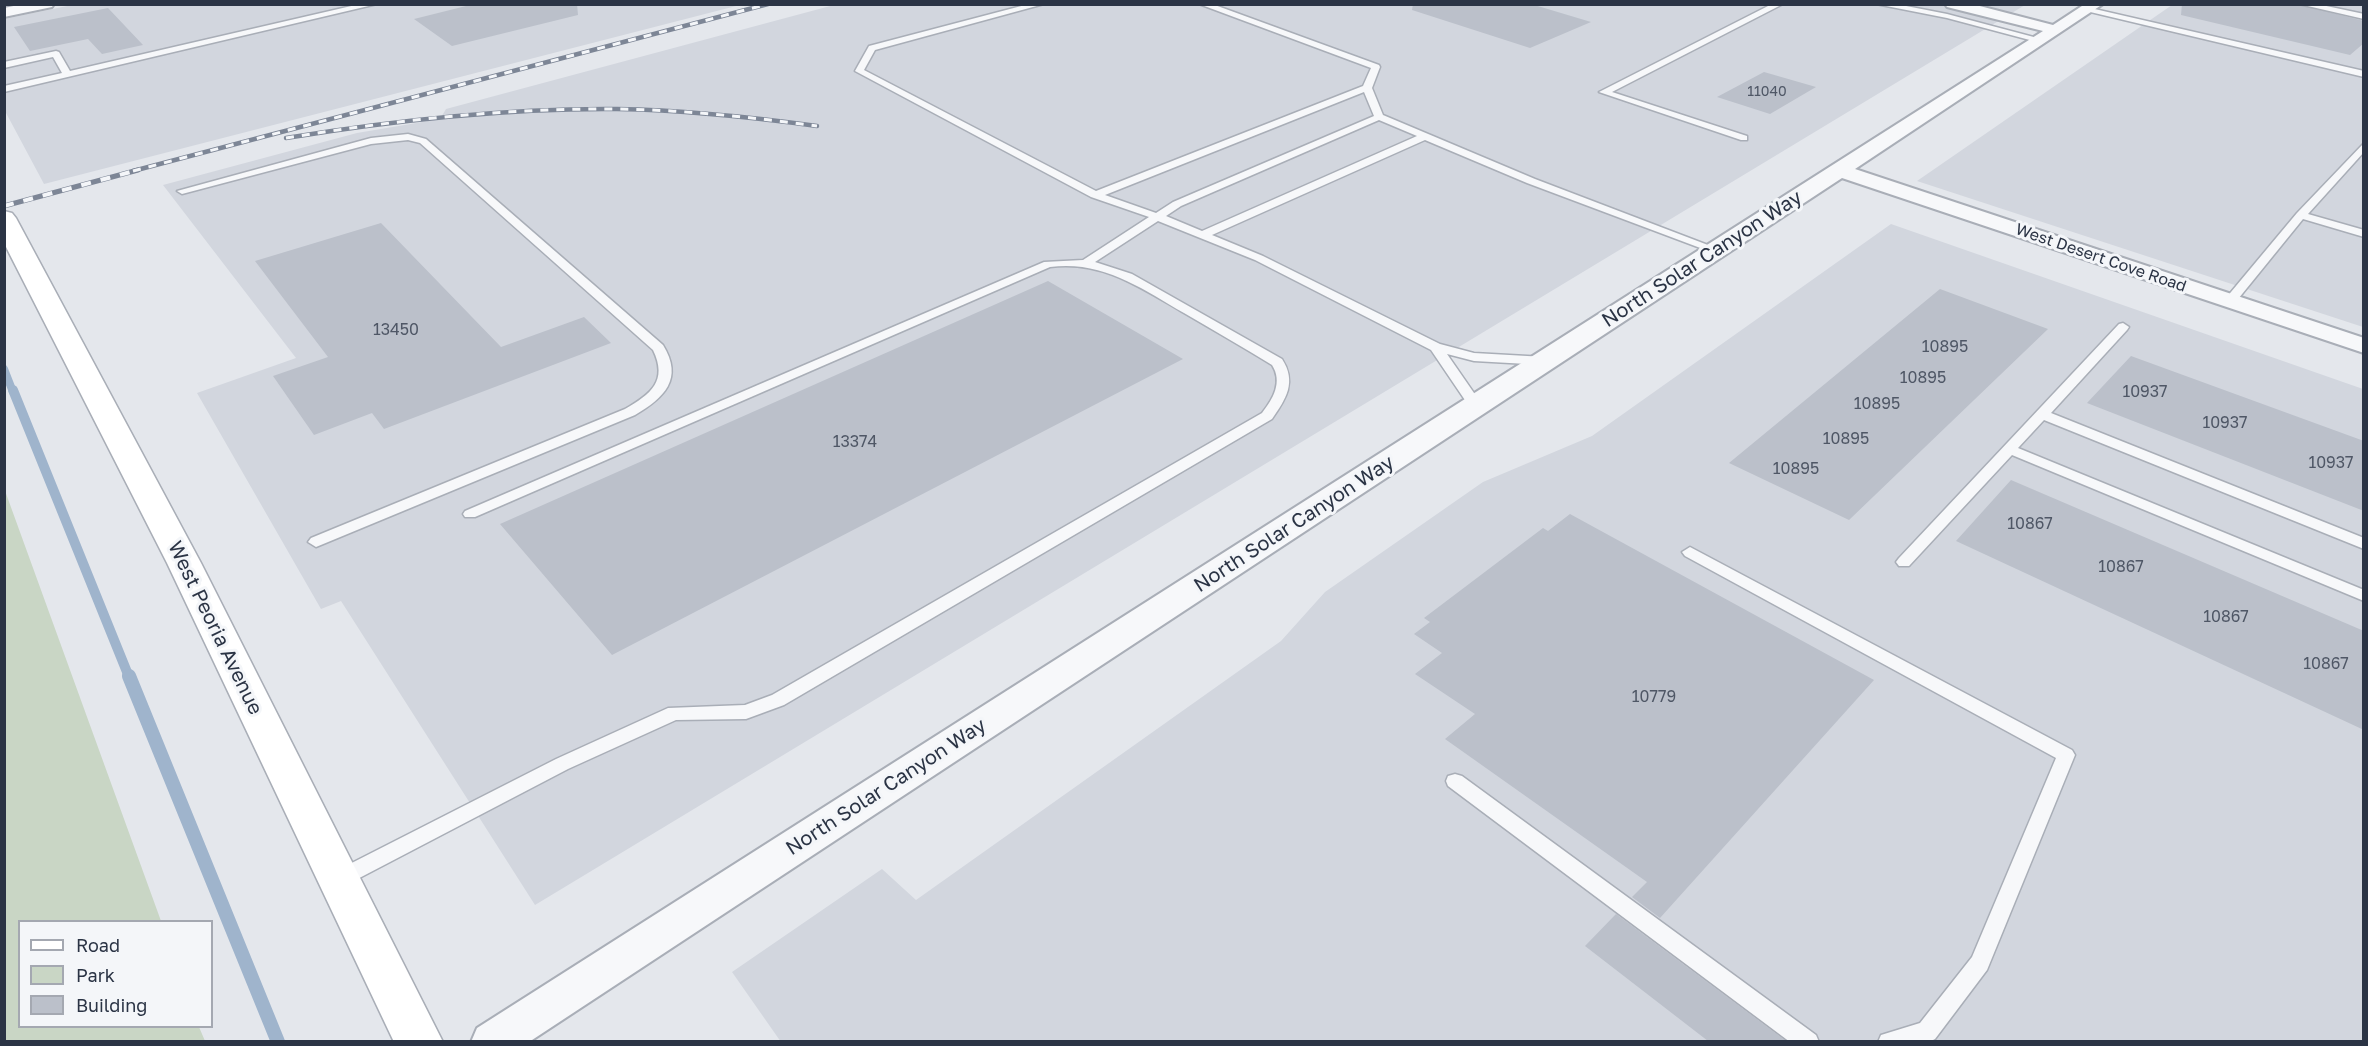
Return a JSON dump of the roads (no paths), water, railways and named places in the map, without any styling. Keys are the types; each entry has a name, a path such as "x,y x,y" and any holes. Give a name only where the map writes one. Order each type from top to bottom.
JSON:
{"main road":[{"name":"West Peoria Avenue","path":"4,218 184,563 419,1041"}],"street":[{"path":"4,13 47,4"},
{"path":"1952,4 2048,35"},
{"name":"North Solar Canyon Way","path":"492,1041 2092,7"},
{"name":"West Desert Cove Road","path":"1839,170 2364,346"}],"lane":[{"path":"4,89 373,4"},
{"path":"1040,4 872,48 859,71 1095,195 1158,217 1259,258 1436,347 1474,357 1545,361"},
{"path":"1095,195 1367,88 1376,67 1203,4"},
{"path":"1744,138 1604,92 1779,4"},
{"path":"1880,4 2048,35"},
{"path":"2303,4 2364,18"},
{"path":"2092,7 2364,74"},
{"path":"4,65 56,54 68,75"},
{"path":"1367,88 1379,117"},
{"path":"1086,263 1177,204 1379,117 1531,181 1715,250"},
{"path":"1203,235 1426,136"},
{"path":"182,191 371,141 408,137 423,141 659,348 667,365 663,383 654,398 630,412 316,542"},
{"path":"2230,301 2301,215 2364,146"},
{"path":"2301,215 2364,234"},
{"path":"339,879 562,764 674,714 746,712 778,700 1267,416 1279,399 1285,380 1277,362 1128,276 1108,267 1086,263 1067,261 1048,264 470,514"},
{"path":"1904,562 2123,327"},
{"path":"1436,347 1476,406"},
{"path":"2042,414 2364,544"},
{"path":"2009,449 2364,596"},
{"path":"1690,552 2066,755 1980,963 1927,1032 1889,1041"},
{"path":"1455,781 1808,1041"}],"waterway":[{"path":"4,369 13,392"},
{"path":"13,390 129,677"},
{"path":"129,676 278,1042"}],"railway":[{"path":"133,171 768,4"},
{"path":"286,138 451,116 575,109 692,112 817,126"},
{"path":"4,206 138,170"}]}
